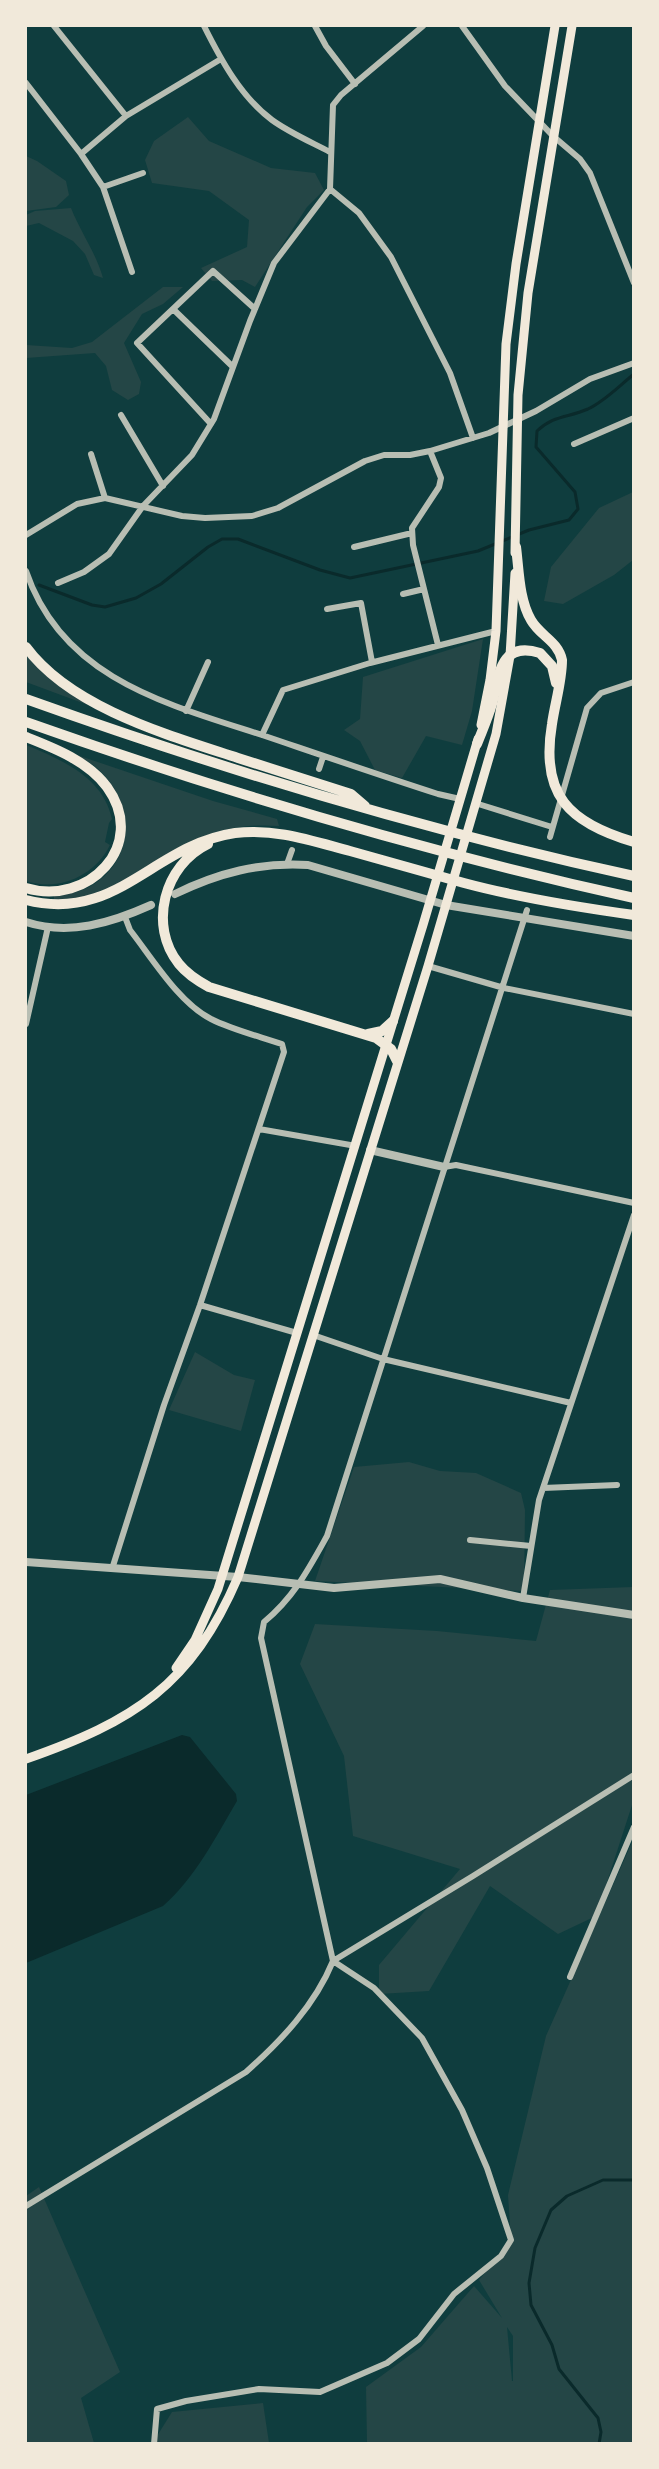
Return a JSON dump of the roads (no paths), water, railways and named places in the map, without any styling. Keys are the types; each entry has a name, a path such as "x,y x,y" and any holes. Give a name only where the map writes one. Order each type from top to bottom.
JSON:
{"highway":[{"path":"477,744 490,680 496,631 506,344 516,264 555,26"},
{"path":"26,1759 93,1734 159,1692 194,1656 219,1616 238,1577 428,966 496,735 510,656 514,612 518,395 528,293 572,26"},
{"path":"516,547 527,613 538,630 558,648 562,660 549,751 551,774 565,804 577,818 606,834 633,842"},
{"path":"26,647 57,678 104,706 181,740 351,794 368,809"},
{"path":"137,1708 169,1677 195,1641 215,1599 356,1146 460,799 491,706 499,668 510,656 534,651 549,661 555,676 555,708"},
{"path":"26,699 180,752 368,809 477,839 633,876"},
{"path":"26,722 161,769 432,850 633,898"},
{"path":"26,737 91,770 113,797 117,807 120,831 118,843 109,863 103,871 87,883 59,891 26,888"},
{"path":"26,900 54,905 101,897 116,891 192,844 210,837 249,832 283,834 466,883 552,903 633,915"},
{"path":"221,836 187,858 168,888 162,919 169,948 179,965 208,987 368,1034 386,1044 397,1061"},
{"path":"368,1034 382,1031 393,1021"}],"street":[{"path":"54,26 126,116"},
{"path":"204,26 220,59 261,111 291,132 330,152"},
{"path":"315,26 326,46 355,84"},
{"path":"58,583 84,572 109,554 142,506 192,455 211,424 274,262 330,189 333,105 341,95 423,26"},
{"path":"462,26 505,86 553,136 580,159 590,173 633,283"},
{"path":"81,154 126,116 220,59"},
{"path":"26,83 81,154 103,187 132,272"},
{"path":"103,187 143,173"},
{"path":"330,189 359,213 391,257 450,373 473,438"},
{"path":"211,424 136,343 213,271 255,309"},
{"path":"173,309 233,367"},
{"path":"26,535 77,504 105,498 182,516 205,518 252,516 278,508 365,461 384,455 410,455 430,451 503,428 590,379 633,363"},
{"path":"121,415 164,486"},
{"path":"574,444 633,418"},
{"path":"430,451 441,478 439,487 412,528 412,533 438,645"},
{"path":"91,454 105,498"},
{"path":"354,548 412,533"},
{"path":"26,571 42,610 71,645 114,678 142,694 323,757 460,799"},
{"path":"403,594 424,588"},
{"path":"327,609 361,603 372,662"},
{"path":"262,735 283,690 372,662 496,631"},
{"path":"186,711 208,662"},
{"path":"550,837 587,708 601,693 633,682"},
{"path":"319,769 323,757"},
{"path":"475,804 552,827"},
{"path":"287,864 292,850"},
{"path":"175,894 224,873 245,868 287,864 329,870 446,905 526,914 633,936"},
{"path":"26,922 48,927 85,927 125,917 151,905"},
{"path":"154,2444 156,2409 186,2401 259,2389 320,2392 387,2363 419,2340 454,2295 475,2274 501,2256 511,2240 487,2168 462,2110 422,2038 374,1988 333,1961 261,1638 264,1622 284,1605 327,1536 526,914"},
{"path":"112,1569 164,1405 200,1305 284,1052 282,1044 210,1018 196,1009 184,998 130,930 125,917"},
{"path":"26,1024 48,927"},
{"path":"428,966 504,988 633,1014"},
{"path":"259,1129 356,1146"},
{"path":"370,1150 444,1167 456,1165 633,1203"},
{"path":"523,1598 543,1488 633,1215"},
{"path":"200,1305 297,1333"},
{"path":"313,1335 383,1359 571,1403"},
{"path":"543,1488 617,1485"},
{"path":"470,1540 531,1546"},
{"path":"26,1562 238,1577 334,1588 441,1580 523,1598 633,1615"},
{"path":"26,2206 246,2072 277,2044 323,1984 333,1961 473,1876 633,1774"},
{"path":"570,1977 633,1827"}],"waterway":[{"path":"39,585 92,605 105,607 136,598 161,584 208,547 222,539 238,539 320,570 350,578 478,551 529,530 569,520 578,509 575,492 536,447 537,431 555,419 594,406 634,374"},
{"path":"599,2444 601,2432 598,2418 559,2369 552,2345 531,2305 529,2283 535,2248 551,2210 567,2196 603,2180 634,2180"}]}
